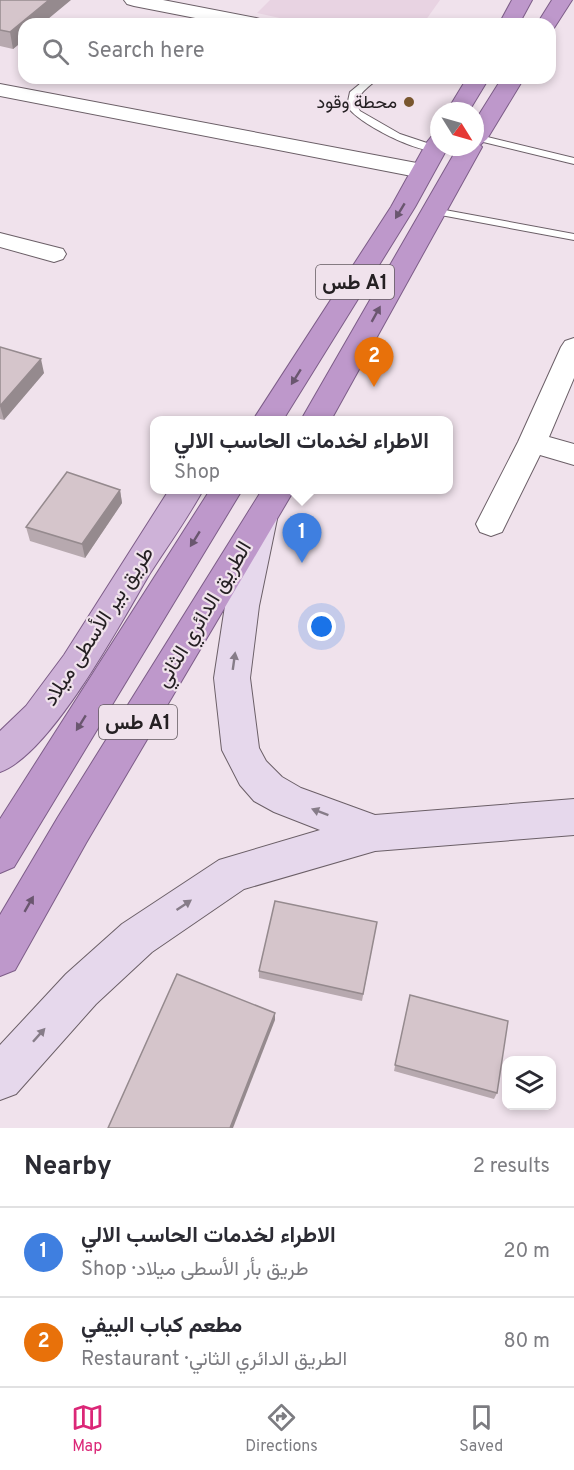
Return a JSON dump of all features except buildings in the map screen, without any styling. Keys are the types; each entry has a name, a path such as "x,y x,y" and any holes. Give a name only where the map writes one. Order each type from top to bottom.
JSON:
{"highway":[{"path":"512,18 522,0"},
{"path":"542,18 553,0"},
{"path":"551,18 562,0"},
{"path":"463,102 474,84"},
{"name":"طس A1","path":"484,125 509,84"},
{"name":"طس A1","path":"271,416 403,207 431,156"},
{"name":"طس A1","path":"318,416 465,156"},
{"name":"طس A1","path":"0,854 223,494"},
{"name":"الطريق الدائري الثاني","path":"0,955 269,504"}],"main road":[{"name":"طريق بير الأسطى ميلاد","path":"0,756 39,717 76,665 183,494"},
{"path":"269,504 243,606 232,678 241,750 253,773 268,789 288,800 375,833"},
{"path":"0,1078 81,989 137,938 233,873 375,833 574,817"}],"street":[{"path":"134,0 226,18"},
{"path":"0,90 430,154"},
{"path":"0,240 54,254"},
{"path":"491,524 532,442 574,347"},
{"path":"532,442 574,455"}],"lane":[{"path":"366,84 354,94 352,106 356,113 430,153"},
{"path":"484,143 574,161"},
{"path":"434,211 574,237"}],"shaded area":[{"path":"270,0 440,0 427,18 280,18 257,13"}],"place":[{"name":"محطة وقود","path":"409,102"},
{"name":"مطعم كباب البيفي","path":"374,387"},
{"name":"الاطراء لخدمات الحاسب الالي","path":"302,563"}]}
